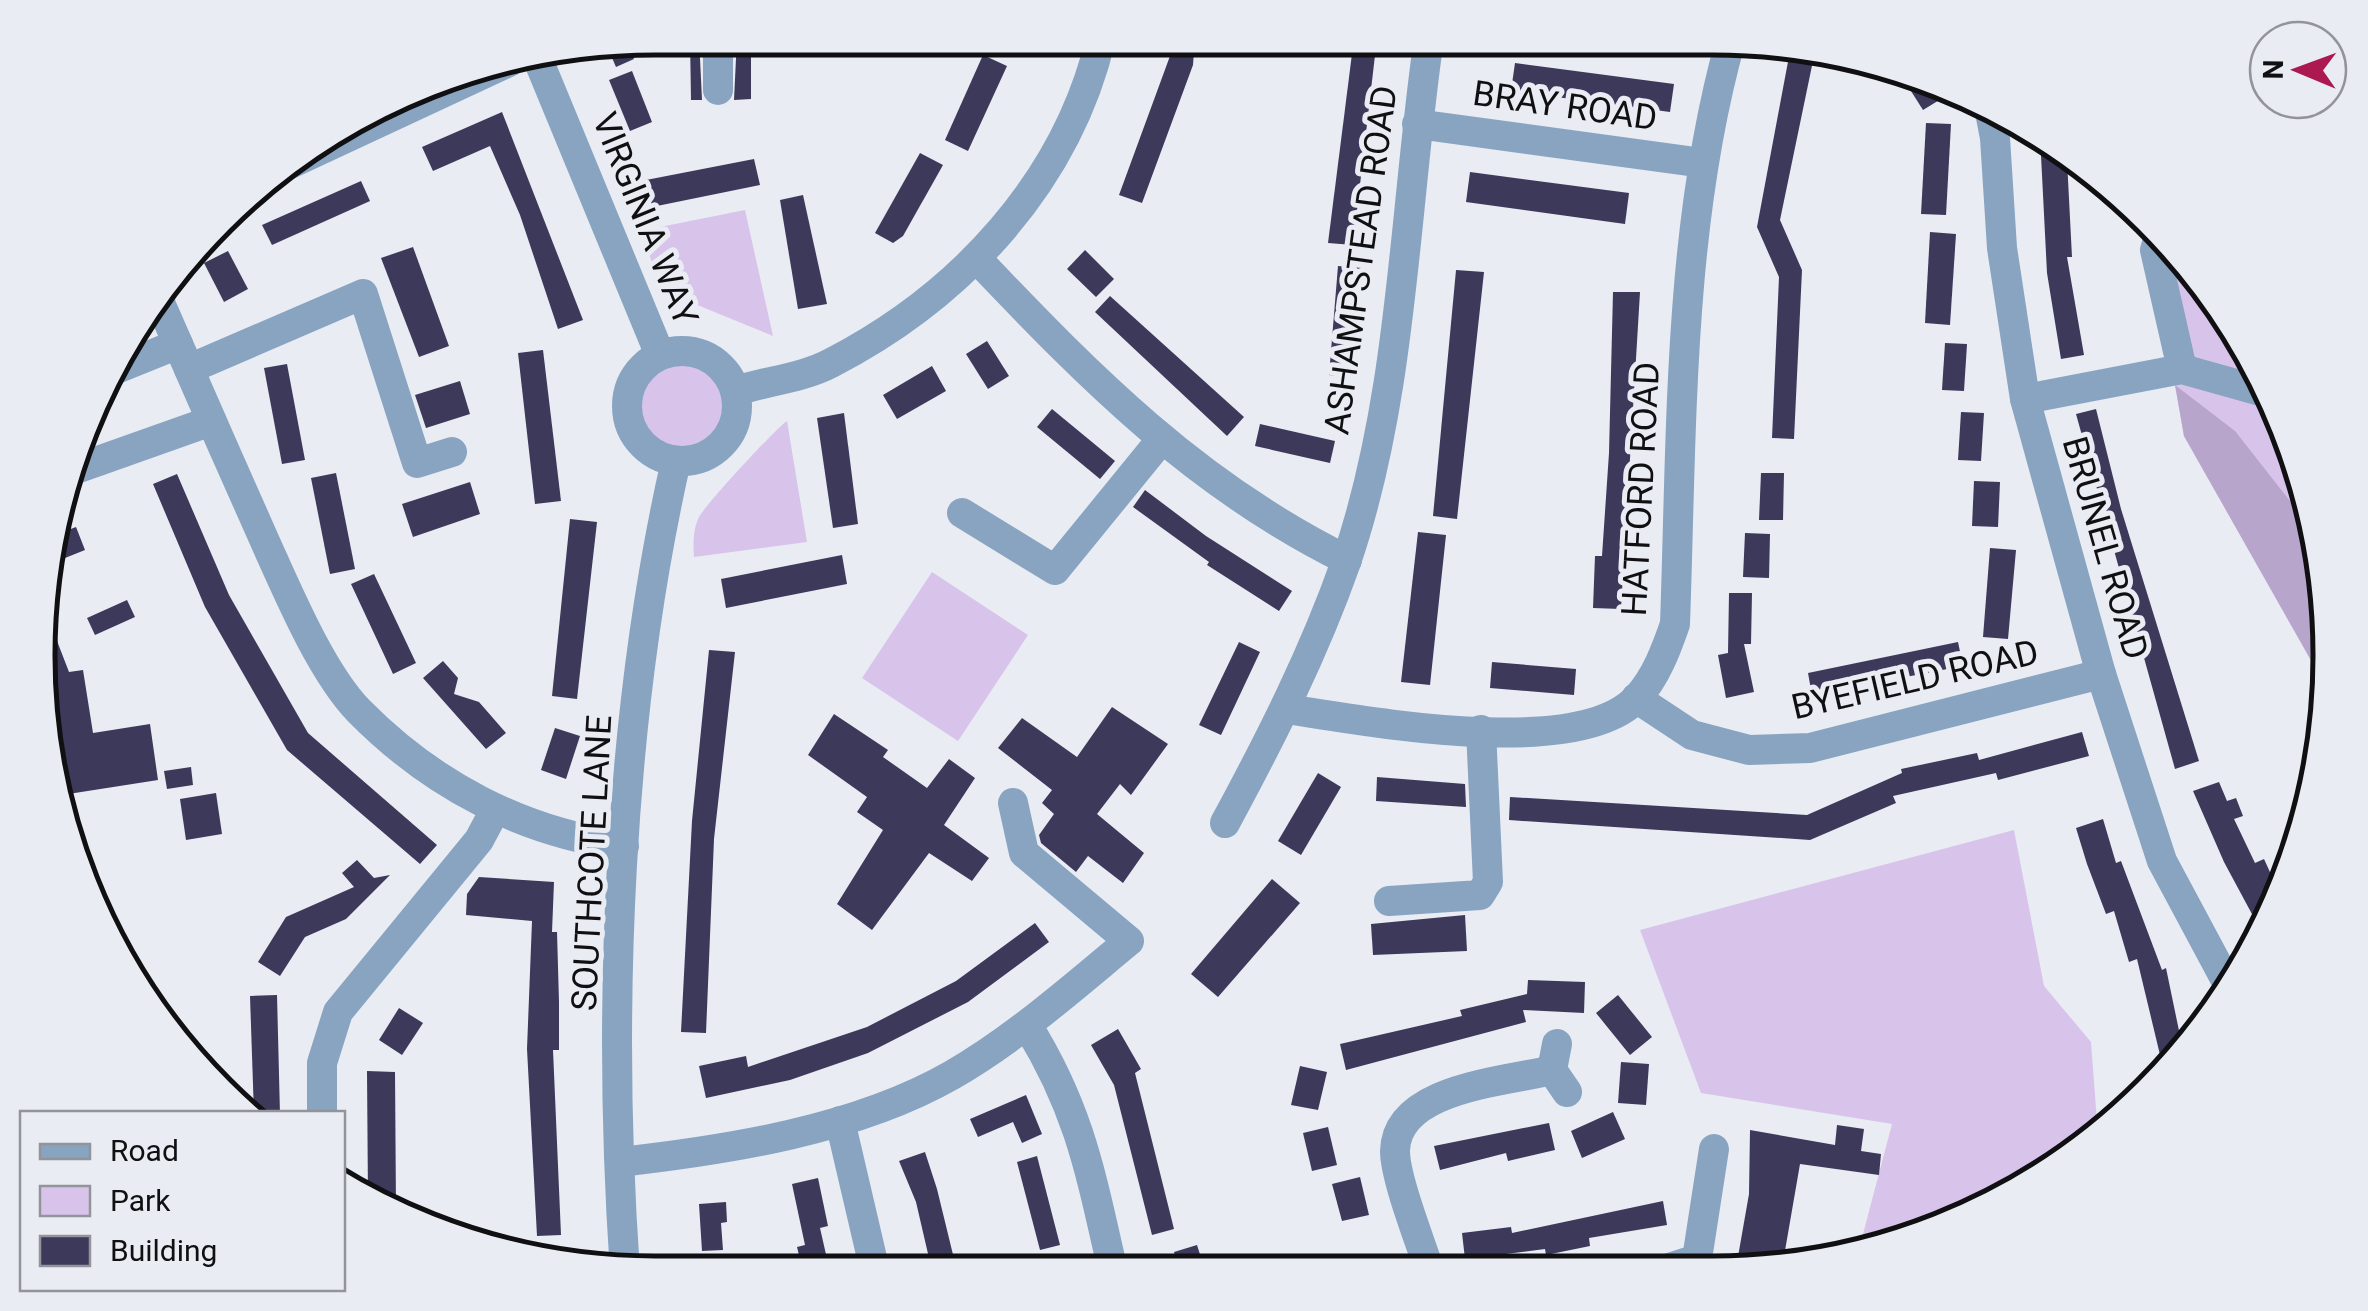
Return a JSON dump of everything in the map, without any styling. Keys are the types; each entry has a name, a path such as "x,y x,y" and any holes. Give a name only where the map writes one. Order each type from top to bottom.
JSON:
{"street":[{"path":"718,55 718,90"},
{"path":"736,391 828,365 909,315 978,260 1042,180 1089,88 1096,55"},
{"name":"ASHAMPSTEAD ROAD","path":"1225,823 1286,709 1347,560 1384,404 1427,55"},
{"name":"HATFORD ROAD","path":"1286,709 1542,734 1586,728 1636,698 1662,660 1675,624 1685,351 1703,162 1727,55"},
{"name":"VIRGINIA WAY","path":"541,66 660,355"},
{"path":"380,122 412,107"},
{"name":"BRAY ROAD","path":"1417,124 1703,162"},
{"name":"BRUNEL ROAD","path":"1992,124 2002,248 2025,399 2102,674 2162,861 2222,973"},
{"path":"2156,252 2182,369"},
{"path":"978,260 1076,365 1161,440 1302,538 1347,560"},
{"path":"129,367 184,357 363,294 416,463 452,452"},
{"path":"164,311 300,619 356,709 427,771 495,810 574,839 624,846"},
{"path":"690,350 716,361 736,391 738,411 722,444 694,460 676,461 641,443 627,416 632,380 644,364 660,355 690,350"},
{"path":"2025,399 2182,369 2250,388"},
{"path":"86,465 211,421"},
{"path":"962,513 1055,570 1161,440"},
{"name":"SOUTHCOTE LANE","path":"624,1255 620,1162 624,846 641,673 676,461"},
{"name":"BYEFIELD ROAD","path":"1636,698 1692,735 1749,750 1810,748 2102,674"},
{"path":"1389,901 1480,895 1488,882 1480,730"},
{"path":"620,1162 715,1152 840,1121 950,1076 1027,1025 1129,941 1024,852 1014,803"},
{"path":"322,1111 322,1064 338,1012 479,840 495,810"},
{"path":"1027,1025 1060,1077 1082,1137 1110,1256"},
{"path":"1424,1256 1395,1154 1400,1125 1422,1102 1558,1069"},
{"path":"840,1121 872,1256"},
{"path":"1697,1256 1714,1149"}],"green space":[{"path":"745,210 773,336 663,291 640,231"},
{"path":"2151,246 2189,290 2233,355 2281,462 2308,577 2313,664 2184,436"},
{"path":"683,360 700,363 715,373 725,388 725,422 715,437 700,447 683,450 666,447 651,437 641,422 638,405 641,388 651,373 666,363"},
{"path":"787,421 807,542 694,557 699,517"},
{"path":"932,572 1028,635 958,741 862,678"},
{"path":"2014,830 2044,986 2091,1042 2097,1116 2013,1176 1942,1210 1862,1237 1892,1124 1701,1093 1640,930"}],"shaded area":[{"path":"2175,385 2235,431 2294,507 2308,577 2313,664 2184,436"}],"building":[{"path":"690,55 700,55 702,100 691,100"},
{"path":"736,55 751,55 751,99 734,100"},
{"path":"983,55 1007,66 968,151 945,140"},
{"path":"1194,55 1193,65 1142,203 1119,195 1170,56"},
{"path":"1352,55 1375,55 1353,245 1328,243"},
{"path":"611,56 633,56 634,59 616,67"},
{"path":"1788,60 1812,64 1780,220 1802,270 1794,439 1772,438 1779,277 1757,227"},
{"path":"1515,63 1674,84 1670,112 1511,91"},
{"path":"632,71 652,122 630,131 609,80"},
{"path":"1909,88 1939,100 1923,110"},
{"path":"502,112 583,320 558,329 520,215 490,146 433,171 422,147"},
{"path":"1926,123 1951,124 1946,215 1921,214"},
{"path":"920,153 943,165 903,236 893,243 875,233"},
{"path":"2041,153 2068,172 2072,257 2067,257 2084,355 2061,359 2047,273"},
{"path":"754,159 760,185 652,207 646,180"},
{"path":"1470,172 1629,193 1625,224 1466,202"},
{"path":"361,181 370,201 272,245 262,225"},
{"path":"803,195 827,304 798,309 780,200"},
{"path":"1930,232 1956,234 1950,325 1925,323"},
{"path":"413,247 449,346 419,357 381,258"},
{"path":"1085,250 1114,279 1096,297 1067,269"},
{"path":"228,251 248,289 224,302 204,263"},
{"path":"1338,266 1362,268 1353,378 1329,375"},
{"path":"1456,270 1484,272 1457,519 1433,516"},
{"path":"1613,292 1640,292 1621,609 1593,608 1595,556 1602,556 1609,453"},
{"path":"1110,296 1244,417 1227,436 1095,312"},
{"path":"987,341 1009,376 988,389 966,354"},
{"path":"1945,343 1967,344 1964,391 1942,390"},
{"path":"543,350 561,501 535,504 518,353"},
{"path":"287,364 305,460 282,464 264,368"},
{"path":"932,366 946,391 897,419 883,395"},
{"path":"460,381 470,414 426,428 415,395"},
{"path":"1052,409 1115,461 1100,479 1037,427"},
{"path":"2096,409 2121,509 2199,761 2175,769 2076,414"},
{"path":"1961,412 1984,413 1981,461 1958,460"},
{"path":"844,413 858,524 833,528 817,418"},
{"path":"1260,424 1335,441 1330,463 1255,446"},
{"path":"336,473 355,569 330,574 311,478"},
{"path":"1761,473 1784,473 1783,520 1759,520"},
{"path":"177,474 229,595 308,733 437,845 420,864 287,750 205,607 153,484"},
{"path":"1974,481 2000,482 1998,527 1972,526"},
{"path":"470,482 480,514 413,537 402,504"},
{"path":"1145,490 1206,536 1292,591 1279,611 1207,565 1209,562 1133,507"},
{"path":"570,519 597,522 577,699 552,696"},
{"path":"76,527 85,550 63,559 67,538 69,530"},
{"path":"1418,532 1446,535 1430,685 1401,682"},
{"path":"1745,533 1770,534 1769,578 1743,577"},
{"path":"1990,548 2016,550 2008,639 1983,637"},
{"path":"842,555 847,584 726,608 721,579"},
{"path":"374,574 416,663 393,674 351,584"},
{"path":"1729,593 1752,593 1751,644 1744,644 1754,692 1726,698 1718,655 1728,653"},
{"path":"127,600 135,617 95,635 87,618"},
{"path":"55,637 69,672 83,670 93,733 150,724 158,780 71,794 56,695"},
{"path":"1239,642 1260,652 1221,735 1199,725"},
{"path":"1958,642 1963,666 1812,695 1808,673"},
{"path":"709,650 735,652 714,839 706,1033 681,1032 692,821"},
{"path":"443,661 458,678 454,694 479,702 506,733 486,749 423,678"},
{"path":"1492,662 1576,669 1574,695 1490,688"},
{"path":"1112,707 1168,744 1131,795 1120,784 1097,814 1144,853 1123,883 1088,856 1076,872 1041,843 1039,835 1054,814 1042,803 1052,790 998,748 1022,718 1077,757"},
{"path":"834,714 888,750 883,757 927,788 949,759 975,778 944,825 989,858 972,881 929,853 872,930 837,904 883,830 857,812 867,797 808,755"},
{"path":"555,728 580,736 566,779 541,770"},
{"path":"2082,732 2089,756 1998,780 1996,773 1893,796 1896,803 1810,840 1509,820 1510,797 1807,815 1902,773 1901,769 1977,753 1979,760"},
{"path":"191,767 193,785 167,789 164,771"},
{"path":"1318,773 1341,787 1301,855 1278,841"},
{"path":"1377,777 1465,784 1466,807 1376,801"},
{"path":"2219,782 2227,801 2236,798 2243,816 2234,819 2255,863 2264,859 2271,874 2253,916 2224,862 2193,791"},
{"path":"216,793 222,834 186,840 180,799"},
{"path":"2103,819 2116,863 2121,861 2162,970 2166,968 2179,1033 2160,1055 2137,959 2129,962 2114,911 2106,914 2076,828"},
{"path":"357,860 374,878 390,875 346,919 305,937 280,976 258,962 286,917 354,887 342,873"},
{"path":"479,877 554,882 552,932 557,932 559,1050 553,1050 561,1235 537,1236 527,1049 532,921 466,915 467,894"},
{"path":"1272,879 1300,903 1218,997 1191,974"},
{"path":"1465,915 1467,951 1373,955 1371,924"},
{"path":"1035,923 1049,942 968,1002 868,1053 790,1080 706,1098 699,1066 746,1056 748,1067 867,1027 956,981"},
{"path":"1528,980 1585,982 1584,1013 1523,1010 1526,1022 1346,1070 1340,1044 1462,1016 1460,1010 1527,994"},
{"path":"277,995 280,1111 265,1111 254,1101 250,996"},
{"path":"1618,995 1652,1037 1630,1055 1596,1013"},
{"path":"399,1008 423,1023 402,1055 379,1040"},
{"path":"1118,1029 1141,1069 1135,1073 1174,1229 1152,1235 1114,1085 1091,1045"},
{"path":"1621,1062 1649,1064 1646,1105 1618,1103"},
{"path":"1300,1066 1327,1072 1318,1110 1291,1105"},
{"path":"367,1071 395,1072 396,1197 368,1183"},
{"path":"1026,1095 1042,1134 1022,1143 1013,1122 978,1137 970,1119"},
{"path":"1613,1112 1625,1139 1582,1158 1571,1131"},
{"path":"1549,1123 1555,1150 1508,1161 1506,1153 1440,1170 1434,1146"},
{"path":"1837,1125 1864,1129 1861,1151 1881,1154 1879,1175 1800,1164 1785,1252 1738,1255 1749,1194 1750,1130 1835,1145"},
{"path":"1328,1127 1337,1165 1312,1171 1303,1133"},
{"path":"925,1152 953,1256 929,1256 916,1202 899,1161"},
{"path":"1037,1156 1060,1245 1040,1250 1017,1162"},
{"path":"1360,1177 1369,1215 1342,1221 1332,1184"},
{"path":"818,1178 828,1226 820,1228 826,1256 799,1256 797,1247 805,1245 792,1184"},
{"path":"1663,1201 1667,1225 1589,1238 1590,1246 1546,1255 1545,1249 1465,1256 1462,1233 1511,1227 1512,1233"},
{"path":"726,1202 727,1222 721,1223 723,1250 702,1251 699,1204"},
{"path":"1197,1245 1201,1256 1175,1256 1174,1252"}]}
